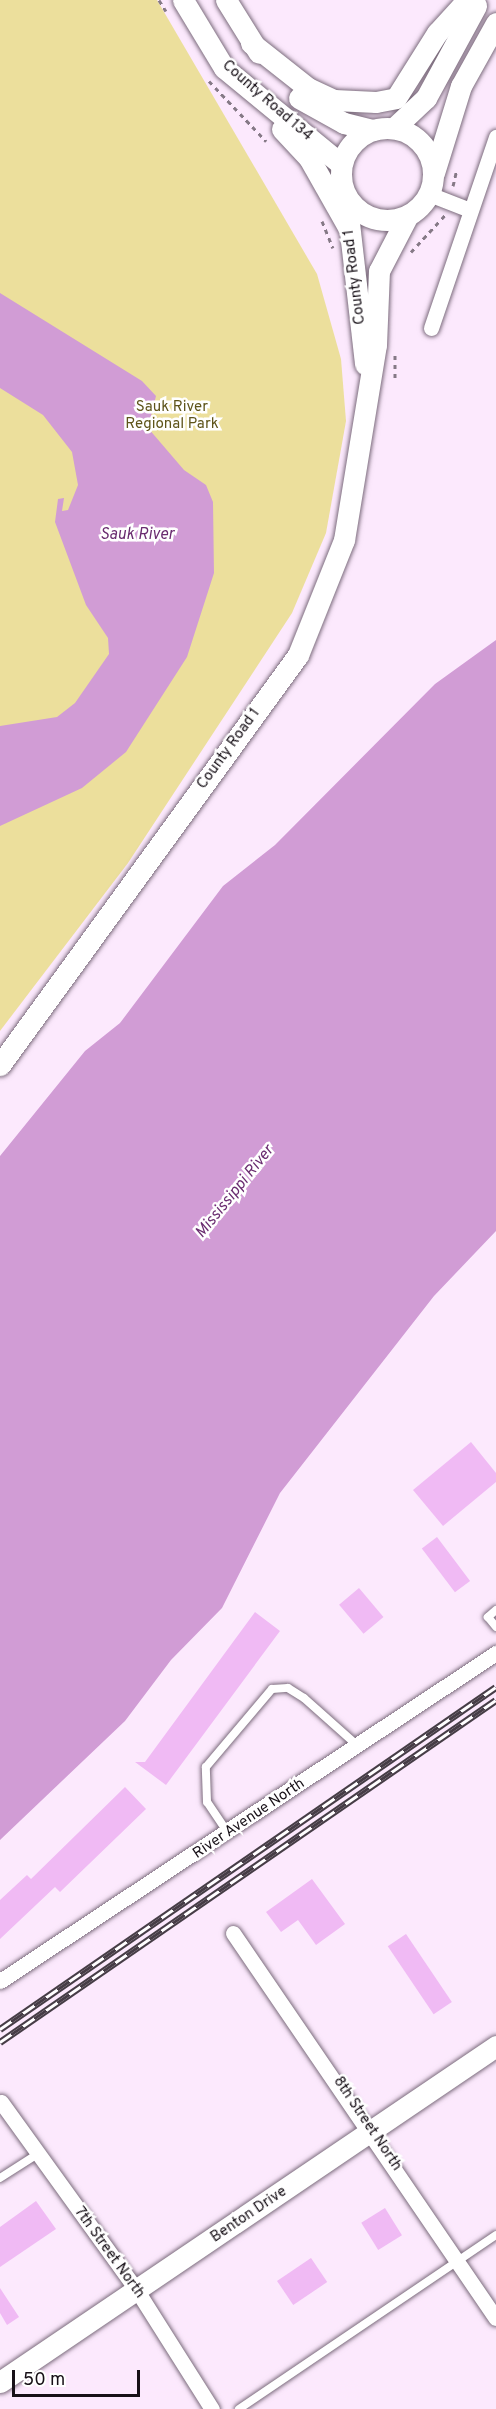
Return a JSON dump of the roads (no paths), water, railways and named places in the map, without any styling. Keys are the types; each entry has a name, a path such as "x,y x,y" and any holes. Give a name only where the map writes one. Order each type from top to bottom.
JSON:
{"street":[{"name":"County Road 134","path":"183,0 224,68 341,164"},
{"path":"226,0 251,43 300,99 344,123 372,130 394,128 419,141 430,159 431,187 448,202 470,210"},
{"path":"251,43 308,87 334,99 376,102 396,98 437,33 467,0"},
{"path":"394,128 426,98 479,0"},
{"path":"372,130 352,143 341,164 347,198 368,216 408,215 431,187 461,86 496,23"},
{"path":"224,68 309,158 348,227"},
{"path":"431,328 496,137"},
{"name":"County Road 1","path":"347,198 348,227 369,392"},
{"name":"County Road 1","path":"0,1065 298,655 344,540 369,392 379,271 408,215"},
{"name":"River Avenue North","path":"0,1981 228,1833 496,1653"},
{"name":"8th Street North","path":"233,1933 373,2132 496,2318"},
{"name":"Benton Drive","path":"0,2382 373,2132 496,2046"},
{"name":"7th Street North","path":"1,2102 36,2155 136,2289 212,2409"}],"lane":[{"path":"496,1610 488,1617 496,1627"},
{"path":"228,1833 207,1802 206,1767 272,1689 288,1688 304,1698 358,1746"},
{"path":"0,2178 36,2155"},
{"path":"239,2409 496,2235"}],"water":[{"name":"Sauk River","path":"0,293 142,381 156,396 148,428 184,470 206,485 213,502 214,573 187,657 126,752 82,788 0,826 0,726 57,717 75,703 109,654 108,638 86,605 55,522 58,499 64,498 62,511 68,510 78,485 72,452 43,415 0,388"},
{"name":"Mississippi River","path":"496,640 496,1231 434,1296 280,1493 222,1608 171,1660 125,1721 0,1840 0,1156 85,1051 120,1023 223,886 275,845 435,684"}],"railway":[{"path":"0,2029 496,1687"},
{"path":"0,2042 496,1700"}],"park label":[{"name":"Sauk River Regional Park","path":"172,416"}]}
